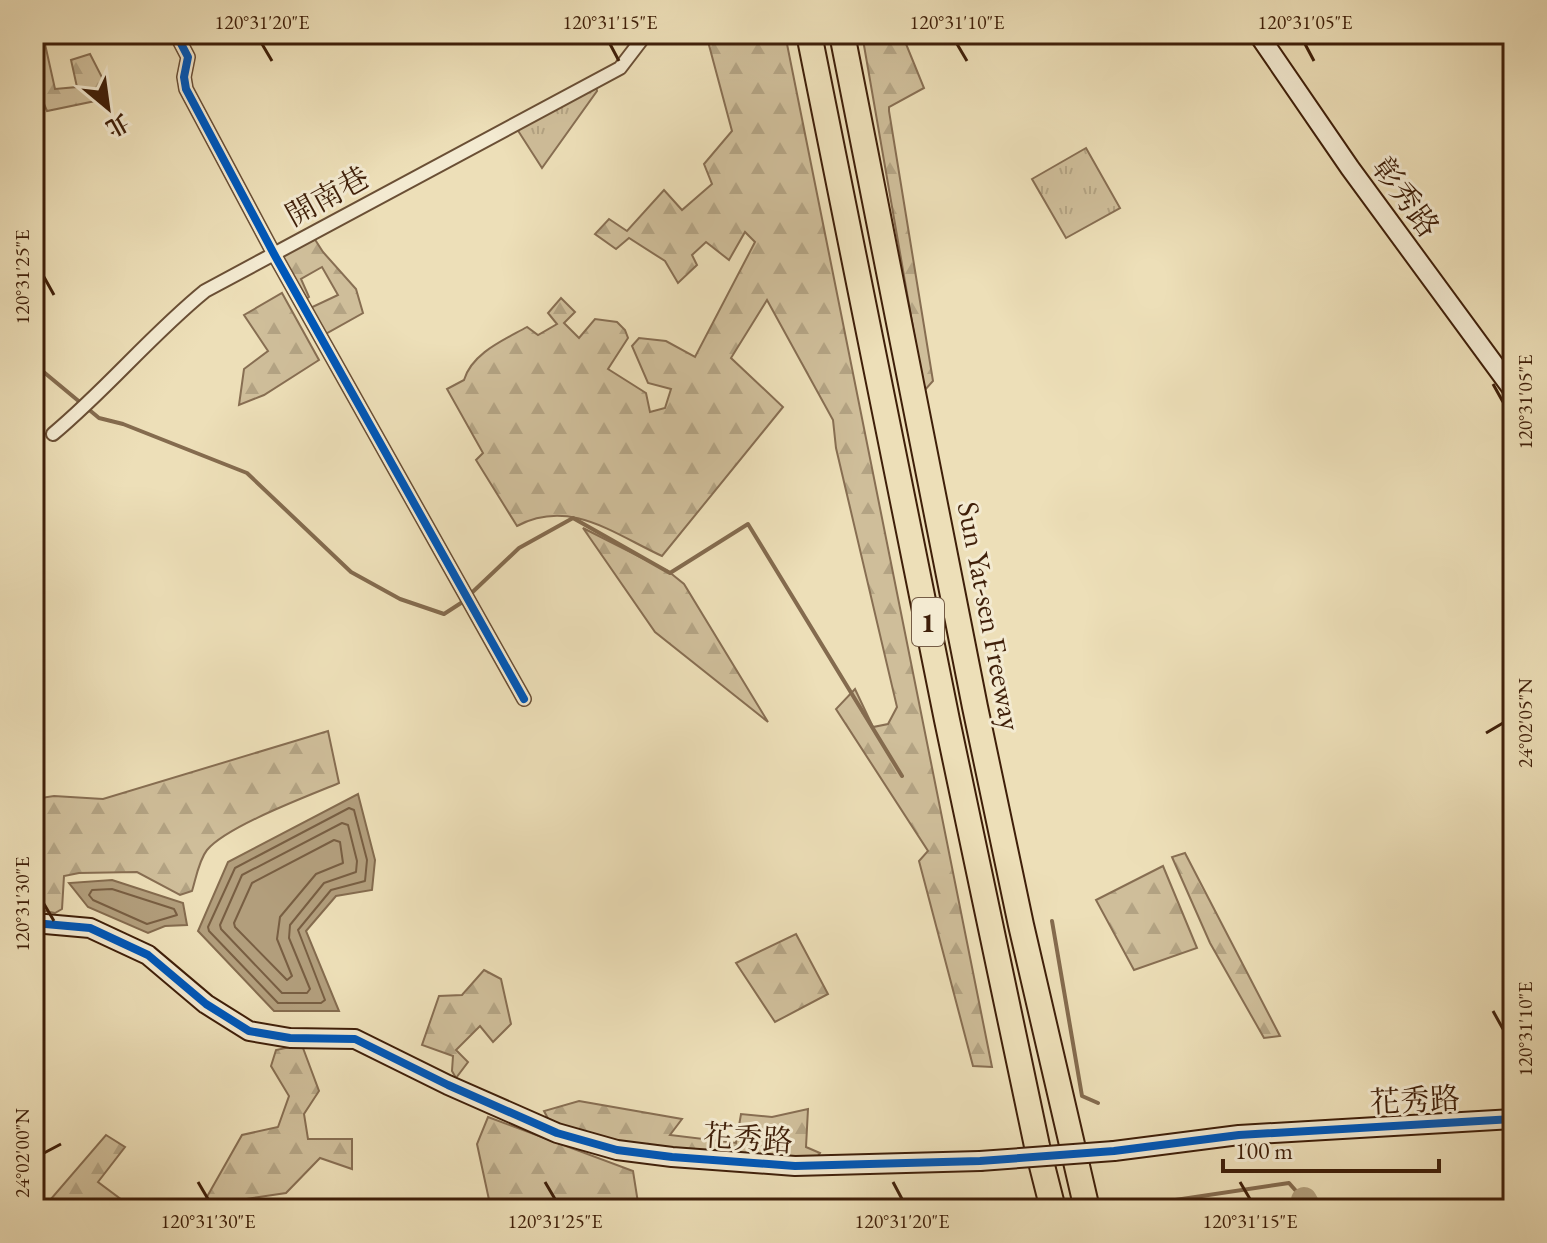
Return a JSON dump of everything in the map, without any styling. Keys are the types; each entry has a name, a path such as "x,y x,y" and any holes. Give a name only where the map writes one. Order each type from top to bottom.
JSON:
{"highway":[{"name":"Sun Yat-sen Freeway","path":"809,34 947,720 1053,1209"},
{"name":"Sun Yat-sen Freeway","path":"842,34 982,738 1066,1126 1087,1209"}],"street":[{"path":"176,34 188,57 184,77 186,89 274,254 524,699"},
{"name":"開南巷","path":"53,434 94,399 140,350 205,291 620,68 646,34"},
{"name":"彰秀路","path":"1258,34 1350,168 1513,390"},
{"name":"花秀路","path":"34,923 90,928 148,955 206,1004 249,1031 290,1038 355,1039 448,1085 557,1133 617,1150 795,1166 980,1161 1114,1151 1239,1135 1513,1119"}],"green space":[{"path":"706,34 785,34 992,1067 973,1066 919,861 928,851 836,709 855,689 873,727 888,724 897,707 836,448 833,420 767,300 731,358 783,407 662,556 609,529 574,517 536,518 517,526 476,460 483,453 447,389 464,380 474,362 499,342 527,327 538,335 557,324 548,313 561,298 575,312 564,323 579,338 595,319 617,322 625,330 628,338 608,369 646,393 650,412 665,408 671,389 648,383 632,346 639,338 666,341 695,357 755,242 745,232 729,260 706,242 692,255 697,265 678,283 665,261 629,238 616,249 595,234 609,219 627,231 664,190 682,210 712,184 704,164 732,131"},
{"path":"862,34 902,34 924,88 889,107 889,111 933,381 924,391"},
{"path":"45,44 55,89 77,87 71,60 90,54 109,91 100,100 47,111 44,104 34,106 34,45"},
{"path":"596,85 597,91 542,168 515,126"},
{"path":"1086,148 1120,208 1066,238 1032,179"},
{"path":"314,238 356,289 363,313 320,337 306,310 338,295 322,267 301,279 309,297 302,302 281,262 283,256"},
{"path":"282,293 319,360 264,395 239,405 244,369 268,351 244,315"},
{"path":"583,528 668,571 684,584 768,722 655,632"},
{"path":"328,731 339,783 269,812 217,841 202,859 192,891 180,895 137,872 79,873 64,876 62,909 55,913 34,909 34,799 54,796 103,799"},
{"path":"1185,853 1280,1036 1264,1038 1210,943 1172,857"},
{"path":"1163,866 1197,948 1134,970 1096,900"},
{"path":"796,934 828,994 775,1022 736,963"},
{"path":"484,970 501,979 511,1024 493,1042 480,1026 456,1050 468,1062 456,1078 452,1071 453,1056 422,1045 439,996 462,995"},
{"path":"300,1040 319,1091 304,1114 308,1139 352,1139 352,1169 320,1158 286,1193 213,1204 204,1202 242,1135 278,1127 289,1096 271,1066 276,1050 290,1047"},
{"path":"579,1101 682,1119 670,1135 736,1143 741,1114 772,1117 808,1109 806,1147 820,1153 815,1161 633,1145 552,1126 544,1111"},
{"path":"488,1117 633,1171 639,1209 491,1209 477,1144"},
{"path":"106,1135 125,1147 98,1182 134,1209 44,1207"}],"water":[{"path":"358,794 375,860 372,890 336,896 306,931 339,1011 274,1011 198,931 228,862"},
{"path":"112,880 183,903 187,925 165,926 148,933 88,907 69,883"}],"waterway":[{"path":"34,364 99,418 123,424 247,473 351,572 400,599 444,614 461,603 519,548 573,518 670,573 748,524 902,776"},
{"path":"1052,921 1082,1096 1098,1103"},
{"path":"1115,1209 1289,1183 1304,1200"},
{"path":"1304,1200 1309,1209"},
{"path":"34,1203 41,1209"}],"cycle path":[{"path":"176,34 188,57 184,77 186,89 274,254 524,699"},
{"path":"34,923 90,928 148,955 206,1004 249,1031 290,1038 355,1039 448,1085 557,1133 617,1150 795,1166 980,1161 1114,1151 1239,1135 1513,1119"}]}
